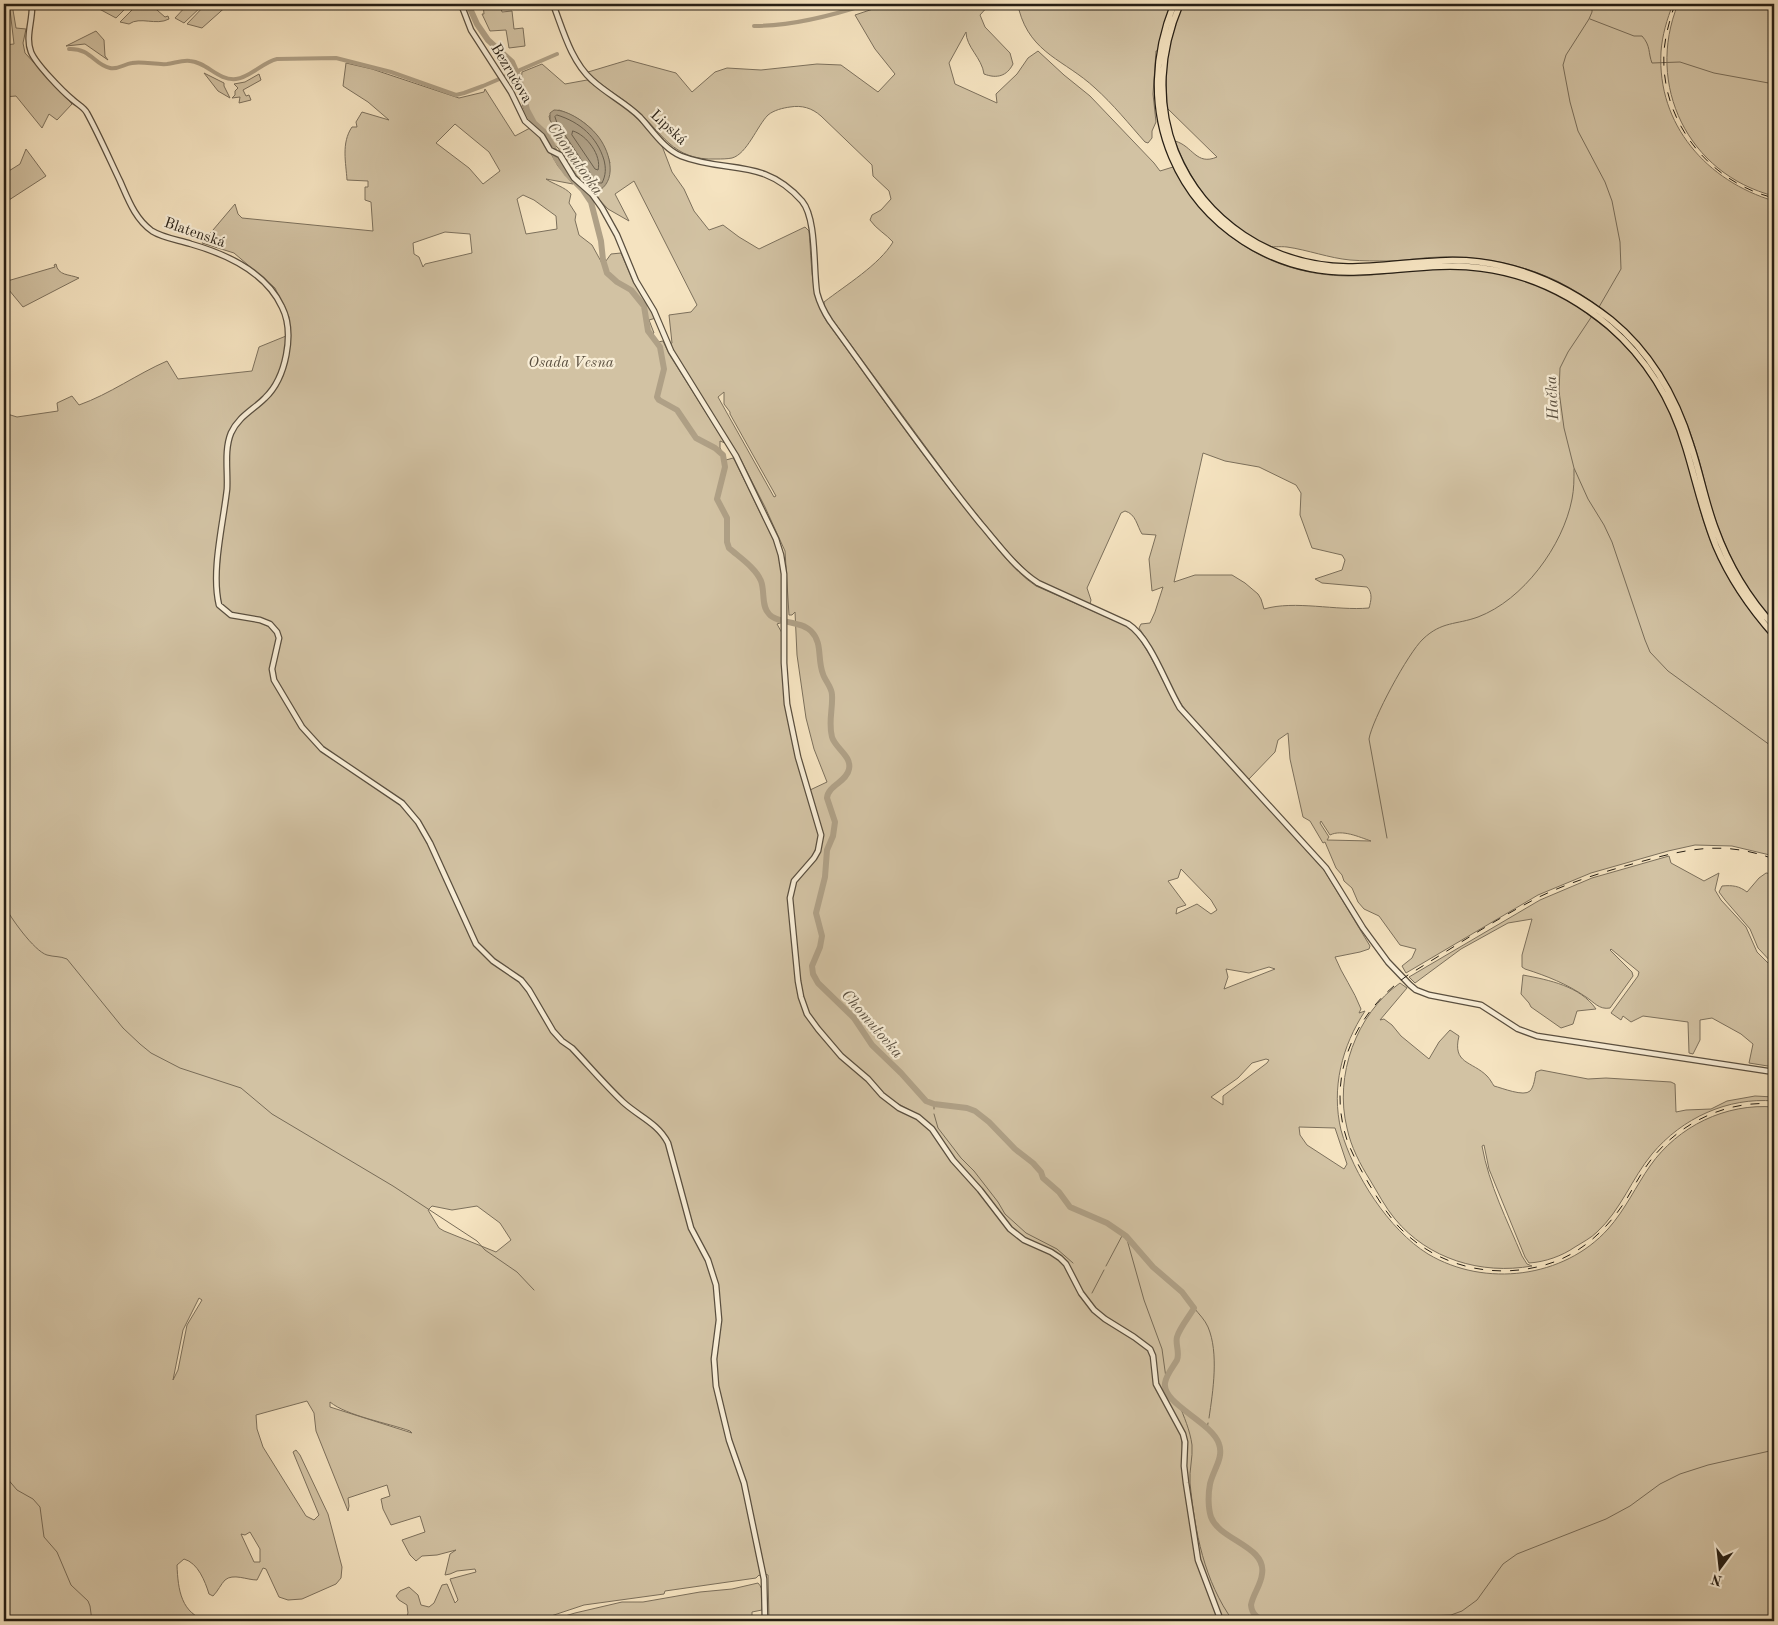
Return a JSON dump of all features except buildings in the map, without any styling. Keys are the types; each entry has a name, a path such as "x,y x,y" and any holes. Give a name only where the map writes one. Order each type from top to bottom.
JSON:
{"highway":[{"path":"1174,4 1160,48 1157,93 1161,122 1178,164 1199,202 1228,232 1260,251 1289,264 1318,270 1348,272 1440,266 1479,268 1555,287 1607,324 1636,352 1655,377 1678,416 1691,445 1708,508 1722,545 1742,584 1774,626"},
{"path":"1178,164 1166,120 1162,80 1165,49 1180,4"},
{"path":"1678,416 1703,508 1716,547 1745,599 1774,635"}],"street":[{"name":"Blatenská","path":"32,4 33,12 28,44 32,55 72,100 85,110 128,199 145,226 155,232 216,251 231,258 266,285 283,307 287,320 286,355 276,385 265,398 237,422 230,435 227,452 227,488 216,583 219,605 231,615 260,620 270,624 277,632 278,638 272,669 274,680 302,727 322,749 402,804 418,822 430,843 476,944 493,961 521,980 553,1031 562,1041 572,1048 624,1103 664,1134 691,1228 708,1260 716,1285 719,1320 714,1359 716,1386 729,1440 744,1483 764,1579 765,1621"},
{"name":"Bezručova","path":"461,4 471,30 511,92 525,121 542,136 550,150 560,155 574,178 592,194 602,208 617,235 636,282 654,311 671,351 728,442 756,495 776,539 784,574 783,608 789,720 821,835 818,851 794,881 790,898 798,980 807,1014 841,1056 868,1079 882,1095 899,1108 918,1116 932,1129 953,1160 980,1190 1010,1229 1024,1240 1060,1258 1066,1264 1081,1293 1094,1310 1150,1350 1153,1356 1156,1384 1183,1434 1185,1442 1186,1484 1198,1560 1222,1621"},
{"name":"Lipská","path":"553,4 571,51 580,68 599,86 634,111 664,144 679,155 698,161 749,169 768,175 793,192 803,202 809,215 817,293 821,307 962,501 1006,554 1029,577 1137,630 1180,708 1326,868 1363,928 1388,962 1416,990 1428,996 1481,1005 1518,1029 1537,1036 1774,1072"}],"green space":[{"path":"90,4 130,4 116,18"},
{"path":"138,4 150,4 165,17 168,16 169,19 159,22 138,21 129,24 120,22"},
{"path":"188,4 192,7 195,4 204,4 184,23 175,18"},
{"path":"206,4 229,4 202,28 187,24"},
{"path":"483,4 500,4 502,12 512,11 514,29 523,28 525,46 509,48 506,30 490,31 482,14 484,14"},
{"path":"888,4 990,4 980,15 985,27 1010,53 1013,64 1005,74 993,76 984,74 983,68 969,43 966,32 949,63 955,84 997,103 996,94 1017,74 1028,58 1038,51 1090,96 1160,171 1173,167 1188,191 1224,231 1268,259 1293,268 1320,274 1348,276 1453,269 1500,274 1544,288 1562,297 1607,329 1635,357 1667,406 1682,445 1713,547 1725,572 1740,596 1774,640 1774,856 1732,846 1695,845 1591,873 1538,895 1406,973 1402,966 1412,958 1416,949 1400,945 1379,916 1364,909 1358,902 1352,888 1344,881 1336,868 1325,842 1323,843 1310,821 1303,817 1290,759 1288,733 1278,740 1275,752 1249,779 1197,725 1176,696 1139,628 1141,624 1150,623 1163,587 1152,591 1149,559 1156,535 1142,534 1132,515 1125,511 1121,513 1087,588 1091,600 1090,604 1039,581 1008,552 964,499 832,319 824,306 824,302 871,267 893,242 870,220 872,215 881,210 891,199 889,191 873,176 872,165 818,113 799,106 782,109 768,115 747,146 732,158 701,158 689,155 669,143 633,107 588,72 628,60 676,73 692,92 715,72 727,68 761,70 817,64 841,65 878,92 895,74 875,49 855,15","holes":["1203,453 1225,461 1259,467 1296,485 1301,493 1300,515 1312,548 1342,555 1345,560 1342,570 1315,579 1322,583 1367,587 1371,594 1369,608 1289,605 1264,609 1258,594 1232,575 1195,575 1174,582","1321,821 1330,835 1345,833 1371,841 1327,840 1329,837 1320,823"]},
{"path":"1022,4 1673,4 1662,40 1661,52 1662,79 1668,103 1677,126 1691,146 1708,164 1728,180 1750,192 1774,201 1774,622 1744,582 1722,537 1711,506 1694,444 1684,417 1672,393 1658,369 1642,348 1624,328 1604,311 1557,281 1529,270 1500,262 1455,257 1395,261 1350,260 1295,248 1268,246 1250,237 1235,227 1210,202 1199,188 1182,157 1175,141 1204,159 1217,157 1167,108 1166,74 1168,50 1156,51 1153,94 1156,122 1152,131 1152,138 1148,143 1145,142 1115,107 1084,78 1040,47 1024,25 1019,10"},
{"path":"1678,4 1774,4 1774,196 1744,185 1718,168 1697,147 1681,122 1671,95 1667,65 1669,35"},
{"path":"13,9 16,28 26,29 23,43 25,53 72,104 57,120 49,114 42,128 16,96 4,97 4,45 14,44 10,10"},
{"path":"96,31 104,40 105,56 108,60 85,44 66,46"},
{"name":"Osada Vesna","path":"346,63 372,69 459,98 484,92 485,89 515,136 530,128 541,136 558,166 573,184 546,179 566,189 571,194 569,203 576,214 575,220 579,235 592,245 603,265 611,254 621,253 634,283 656,318 649,320 654,333 650,336 658,342 663,341 669,354 725,443 720,441 720,448 726,460 733,458 735,461 777,547 782,576 783,622 777,624 782,633 785,704 820,835 813,857 793,881 788,898 796,981 806,1015 817,1030 881,1096 917,1118 931,1130 952,1161 979,1191 1009,1230 1023,1241 1060,1259 1093,1311 1149,1350 1155,1385 1181,1435 1196,1560 1220,1621 769,1621 768,1575 765,1574 718,1385 716,1359 721,1320 717,1284 692,1227 670,1142 661,1129 624,1101 573,1046 563,1040 554,1030 522,979 494,960 478,943 431,842 403,802 323,748 304,726 275,679 274,669 280,638 271,623 232,613 221,605 218,583 232,435 238,423 267,399 277,386 284,371 289,317 275,288 234,253 202,243 235,204 238,214 242,218 373,231 371,202 365,200 365,187 368,187 368,181 347,180 345,146 352,127 357,127 356,122 362,112 389,120 368,102 343,86","holes":["455,124 489,152 500,171 483,184 469,168 436,143","523,195 534,200 556,216 557,229 526,234 517,199","445,232 470,234 472,253 425,264 423,267 419,257 414,254 413,243"]},
{"path":"542,64 565,84 587,80 632,113 662,146 672,172 684,189 694,211 709,230 723,225 759,249 805,227 809,231 817,301 827,322 956,498 1011,565 1027,580 1036,586 1127,626 1134,633 1148,653 1178,709 1324,870 1370,946 1369,949 1360,952 1335,957 1361,1009 1359,1013 1365,1011 1350,1038 1341,1068 1337,1099 1341,1130 1354,1165 1374,1200 1386,1216 1414,1244 1428,1254 1450,1265 1474,1271 1498,1274 1523,1273 1547,1267 1569,1258 1590,1246 1608,1229 1620,1214 1650,1166 1674,1139 1705,1120 1721,1113 1738,1109 1774,1107 1774,1621 1223,1621 1199,1560 1186,1466 1186,1442 1157,1384 1153,1352 1095,1309 1082,1292 1068,1264 1025,1239 1011,1228 954,1159 933,1128 919,1115 891,1100 842,1054 812,1019 805,1004 799,980 791,898 796,882 816,858 823,835 810,790 827,782 814,749 806,718 797,655 795,612 789,615 785,551 741,460 669,345 672,343 669,315 691,312 697,305 634,181 615,194 629,221 608,209 577,176 558,148 529,119 523,107 520,93 522,72","holes":["559,110 569,114 592,130 603,144 610,163 590,183 549,116","724,392 724,404 776,496 774,497 718,397","1181,869 1211,900 1217,910 1211,914 1197,904 1176,914 1177,908 1186,905 1168,881 1178,878","1269,967 1275,969 1224,989 1228,977 1226,969 1249,973","1266,1059 1269,1060 1223,1096 1223,1105 1211,1097 1238,1078 1252,1063","1299,1127 1335,1128 1347,1164 1344,1169 1307,1145 1300,1135"]},
{"path":"204,73 224,83 230,98 218,91"},
{"path":"259,74 261,80 243,90 246,96 249,95 251,100 239,103 240,97 232,98 238,88 234,84 245,82"},
{"path":"26,149 46,176 9,200 4,194 4,174 20,164"},
{"path":"56,264 62,273 79,278 23,307 4,284 4,282 55,267 54,265"},
{"path":"286,336 283,362 273,386 262,399 236,422 228,436 225,488 215,563 218,606 230,616 258,621 270,626 277,638 272,680 321,751 401,805 416,823 428,843 475,945 492,962 520,981 552,1032 571,1049 623,1104 646,1120 662,1135 667,1143 689,1228 706,1261 714,1285 718,1320 712,1359 715,1386 727,1441 742,1484 762,1577 759,1575 756,1578 665,1591 664,1594 584,1605 536,1621 405,1621 408,1613 407,1605 396,1596 400,1591 409,1587 418,1595 421,1605 429,1607 434,1603 442,1585 447,1584 455,1603 458,1600 450,1579 476,1572 475,1569 457,1571 445,1575 450,1554 456,1550 437,1555 422,1556 416,1561 410,1555 402,1540 425,1532 420,1516 391,1525 383,1509 381,1499 390,1496 387,1485 348,1498 348,1511 316,1431 314,1413 307,1401 256,1415 257,1429 263,1447 306,1516 314,1520 319,1515 293,1452 296,1450 300,1455 328,1514 342,1567 341,1578 336,1584 302,1599 288,1600 279,1597 266,1569 263,1568 257,1580 236,1577 228,1578 213,1596 209,1594 197,1568 184,1559 177,1565 178,1583 183,1600 192,1613 208,1621 4,1621 4,413 17,417 58,411 57,403 72,396 79,405 167,361 178,379 252,371 259,347","holes":["432,1206 452,1210 477,1206 500,1223 511,1240 496,1252 439,1228 428,1210","199,1298 202,1300 187,1325 178,1370 173,1380 183,1330","330,1402 337,1407 368,1419 412,1433 330,1407","250,1532 260,1549 260,1562 254,1562 241,1534 245,1535"]},
{"path":"1669,856 1671,863 1704,881 1719,873 1715,890 1721,900 1746,927 1757,952 1774,969 1774,1067 1749,1063 1753,1044 1741,1034 1712,1018 1700,1020 1700,1040 1693,1054 1689,1053 1688,1022 1643,1016 1631,1022 1623,1016 1621,1020 1611,1013 1639,972 1611,949 1632,972 1633,976 1610,1008 1600,1007 1564,984 1525,969 1522,967 1522,955 1532,919 1508,923 1461,949 1415,983 1409,977 1540,900 1592,878"},
{"path":"1766,873 1774,874 1774,965 1758,948 1750,929 1719,892 1722,886 1729,886 1738,887 1747,892"},
{"path":"1523,975 1543,979 1573,989 1596,1009 1577,1011 1573,1024 1561,1028 1531,1007 1521,994"},
{"path":"1400,983 1407,988 1380,1020 1384,1019 1392,1025 1401,1036 1429,1059 1439,1042 1450,1030 1459,1036 1458,1052 1461,1057 1487,1076 1494,1086 1518,1093 1527,1093 1532,1087 1536,1072 1541,1070 1588,1079 1606,1078 1671,1082 1675,1084 1676,1112 1711,1109 1727,1101 1755,1096 1774,1097 1774,1101 1740,1103 1707,1112 1692,1120 1664,1141 1652,1154 1613,1214 1597,1232 1565,1253 1547,1260 1529,1263 1489,1169 1484,1145 1482,1146 1489,1175 1505,1216 1522,1256 1527,1264 1532,1266 1494,1268 1475,1266 1457,1261 1439,1254 1423,1244 1408,1233 1395,1219 1359,1162 1347,1128 1344,1088 1346,1067 1352,1048 1360,1029 1371,1011"},
{"path":"758,1583 762,1592 762,1610 752,1612 752,1619 749,1620 548,1621 622,1602 643,1602 700,1592 732,1589"}],"water":[{"path":"554,110 566,112 578,118 601,141 608,155 610,171 606,185 600,190 590,183 550,120 550,113"}],"waterway":[{"name":"Chomutovka","path":"468,4 477,24 488,40 512,62 519,78 527,110 534,123 544,132 553,146 556,158 567,174 583,190 591,202 607,273 617,282 631,290 644,306 648,331 660,347 664,369 657,397 677,410 696,438 715,448 723,455 725,467 717,499 727,518 727,542 729,548 759,576 765,607 769,614 777,619 801,625 811,631 817,641 821,668 832,692 830,726 832,737 836,745 846,756 849,769 845,777 831,790 827,798 835,822 833,836 827,850 825,877 816,913 822,936 820,947 812,966 813,974 818,983 854,1018 872,1045 926,1101 975,1111 989,1122 1015,1149 1033,1163 1041,1172 1043,1178 1059,1192 1070,1207 1107,1223 1126,1236 1153,1267 1182,1292 1194,1308 1177,1337 1178,1357 1168,1374 1165,1383 1166,1391 1179,1406 1207,1428 1215,1436 1219,1444 1219,1459 1209,1488 1211,1517 1223,1532 1250,1550 1262,1564 1260,1582 1251,1605 1256,1616 1268,1621"},
{"path":"754,26 811,20 867,4"},
{"name":"Hačka","path":"1592,4 1592,12 1589,19 1566,55 1563,65 1578,131 1605,182 1612,201 1620,242 1621,269 1599,307"},
{"path":"1590,19 1634,36 1642,36 1648,46 1652,63 1680,62 1714,73 1774,84"},
{"path":"69,49 82,51 100,64 110,68 136,63 167,64 190,61 196,62 230,79 241,78 277,59 336,58 391,72 456,95 483,86 557,54"},
{"name":"Hačka","path":"1592,316 1568,352 1560,368 1559,391 1564,428 1574,468 1588,499 1612,542 1650,652 1668,671 1774,748"},
{"path":"1387,838 1369,739 1383,703 1400,672 1423,639 1443,626 1470,620 1495,609 1525,585 1539,569 1560,535 1567,517 1573,495 1574,469"},
{"path":"4,905 29,941 47,955 67,959 123,1028 151,1053 180,1068 241,1088 272,1114 393,1186 477,1241 485,1250 517,1272 534,1290"},
{"name":"Chomutovka","path":"934,1104 934,1109"},
{"path":"934,1114 938,1128 961,1158 974,1171 1005,1214 1026,1233 1057,1249 1073,1263"},
{"path":"1106,1266 1123,1234"},
{"path":"1126,1236 1144,1300 1162,1349 1166,1378"},
{"path":"1092,1293 1104,1270"},
{"path":"1194,1308 1204,1319 1208,1327 1213,1348 1214,1372 1209,1418"},
{"path":"1179,1404 1192,1445 1190,1483 1202,1555 1215,1589 1233,1621"},
{"name":"Chomutovka","path":"1207,1429 1208,1423"},
{"path":"4,1448 7,1457 6,1477 17,1490 33,1499 40,1507 44,1537 57,1552 71,1585 88,1601 92,1621"},
{"path":"1414,1621 1427,1616 1451,1615 1462,1611 1477,1600 1503,1564 1517,1554 1606,1519 1630,1506 1660,1484 1680,1474 1708,1465 1774,1450"},
{"path":"1287,1621 1318,1616 1349,1621"}],"railway":[{"path":"1675,4 1664,52 1665,77 1670,102 1680,124 1693,145 1710,163 1729,178 1750,190 1774,198"},
{"path":"1774,859 1755,853 1721,848 1688,851 1611,870 1563,887 1522,906 1408,975 1389,990 1359,1027 1349,1048 1343,1070 1340,1093 1341,1116 1352,1152 1376,1195 1399,1227 1414,1240 1447,1260 1484,1270 1503,1271 1522,1270 1554,1262 1590,1241 1618,1211 1654,1156 1693,1123 1724,1109 1757,1104 1774,1104"}]}
